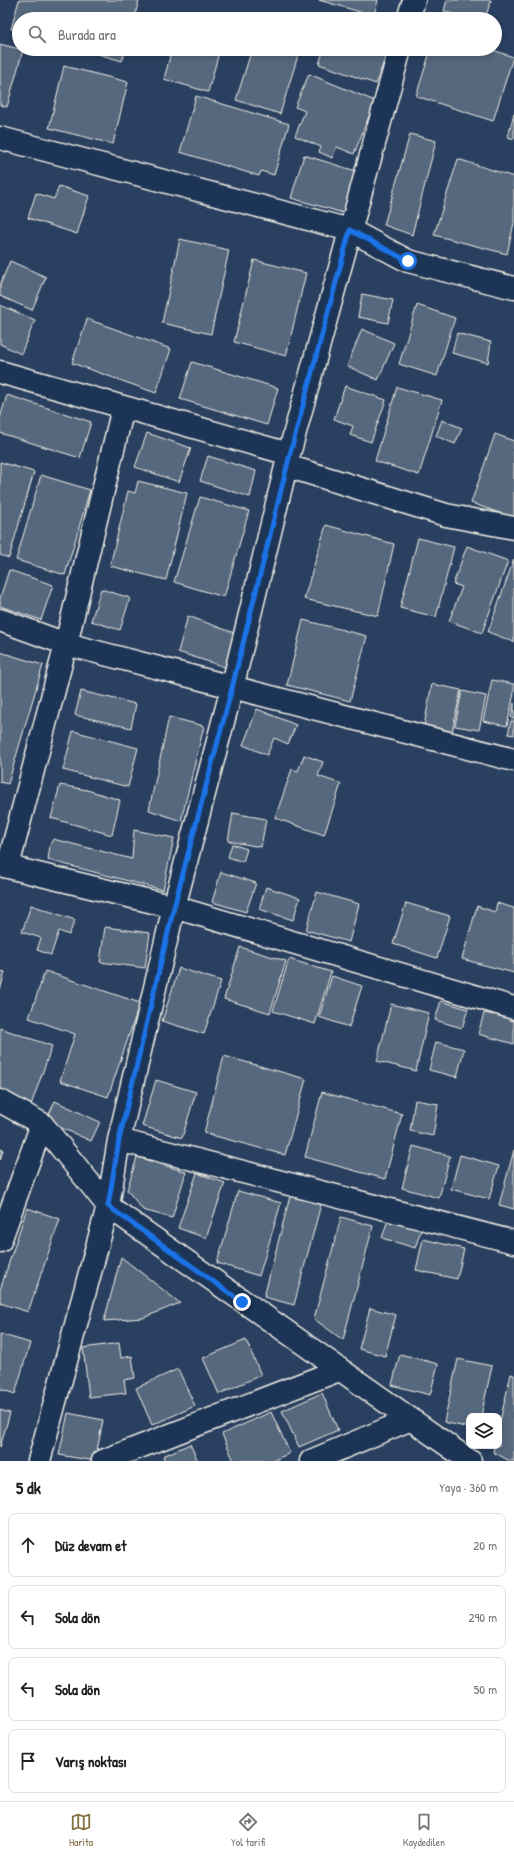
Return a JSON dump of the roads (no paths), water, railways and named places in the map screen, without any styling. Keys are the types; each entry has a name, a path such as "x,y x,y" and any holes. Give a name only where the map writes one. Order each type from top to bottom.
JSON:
{"street":[{"path":"410,12 414,0"},
{"path":"39,1461 108,1206 119,1140 174,907 232,688 288,460 398,56"},
{"path":"0,138 350,230 408,261 514,288"},
{"path":"1,374 123,408 288,460 446,515 514,528"},
{"path":"123,408 66,644 4,866 174,907 514,1008"},
{"path":"0,620 66,644 514,760"},
{"path":"0,1102 42,1124 108,1206 470,1461"},
{"path":"0,1241 42,1124"},
{"path":"119,1140 514,1242"},
{"path":"103,1461 339,1370"},
{"path":"311,1461 411,1420"}]}
